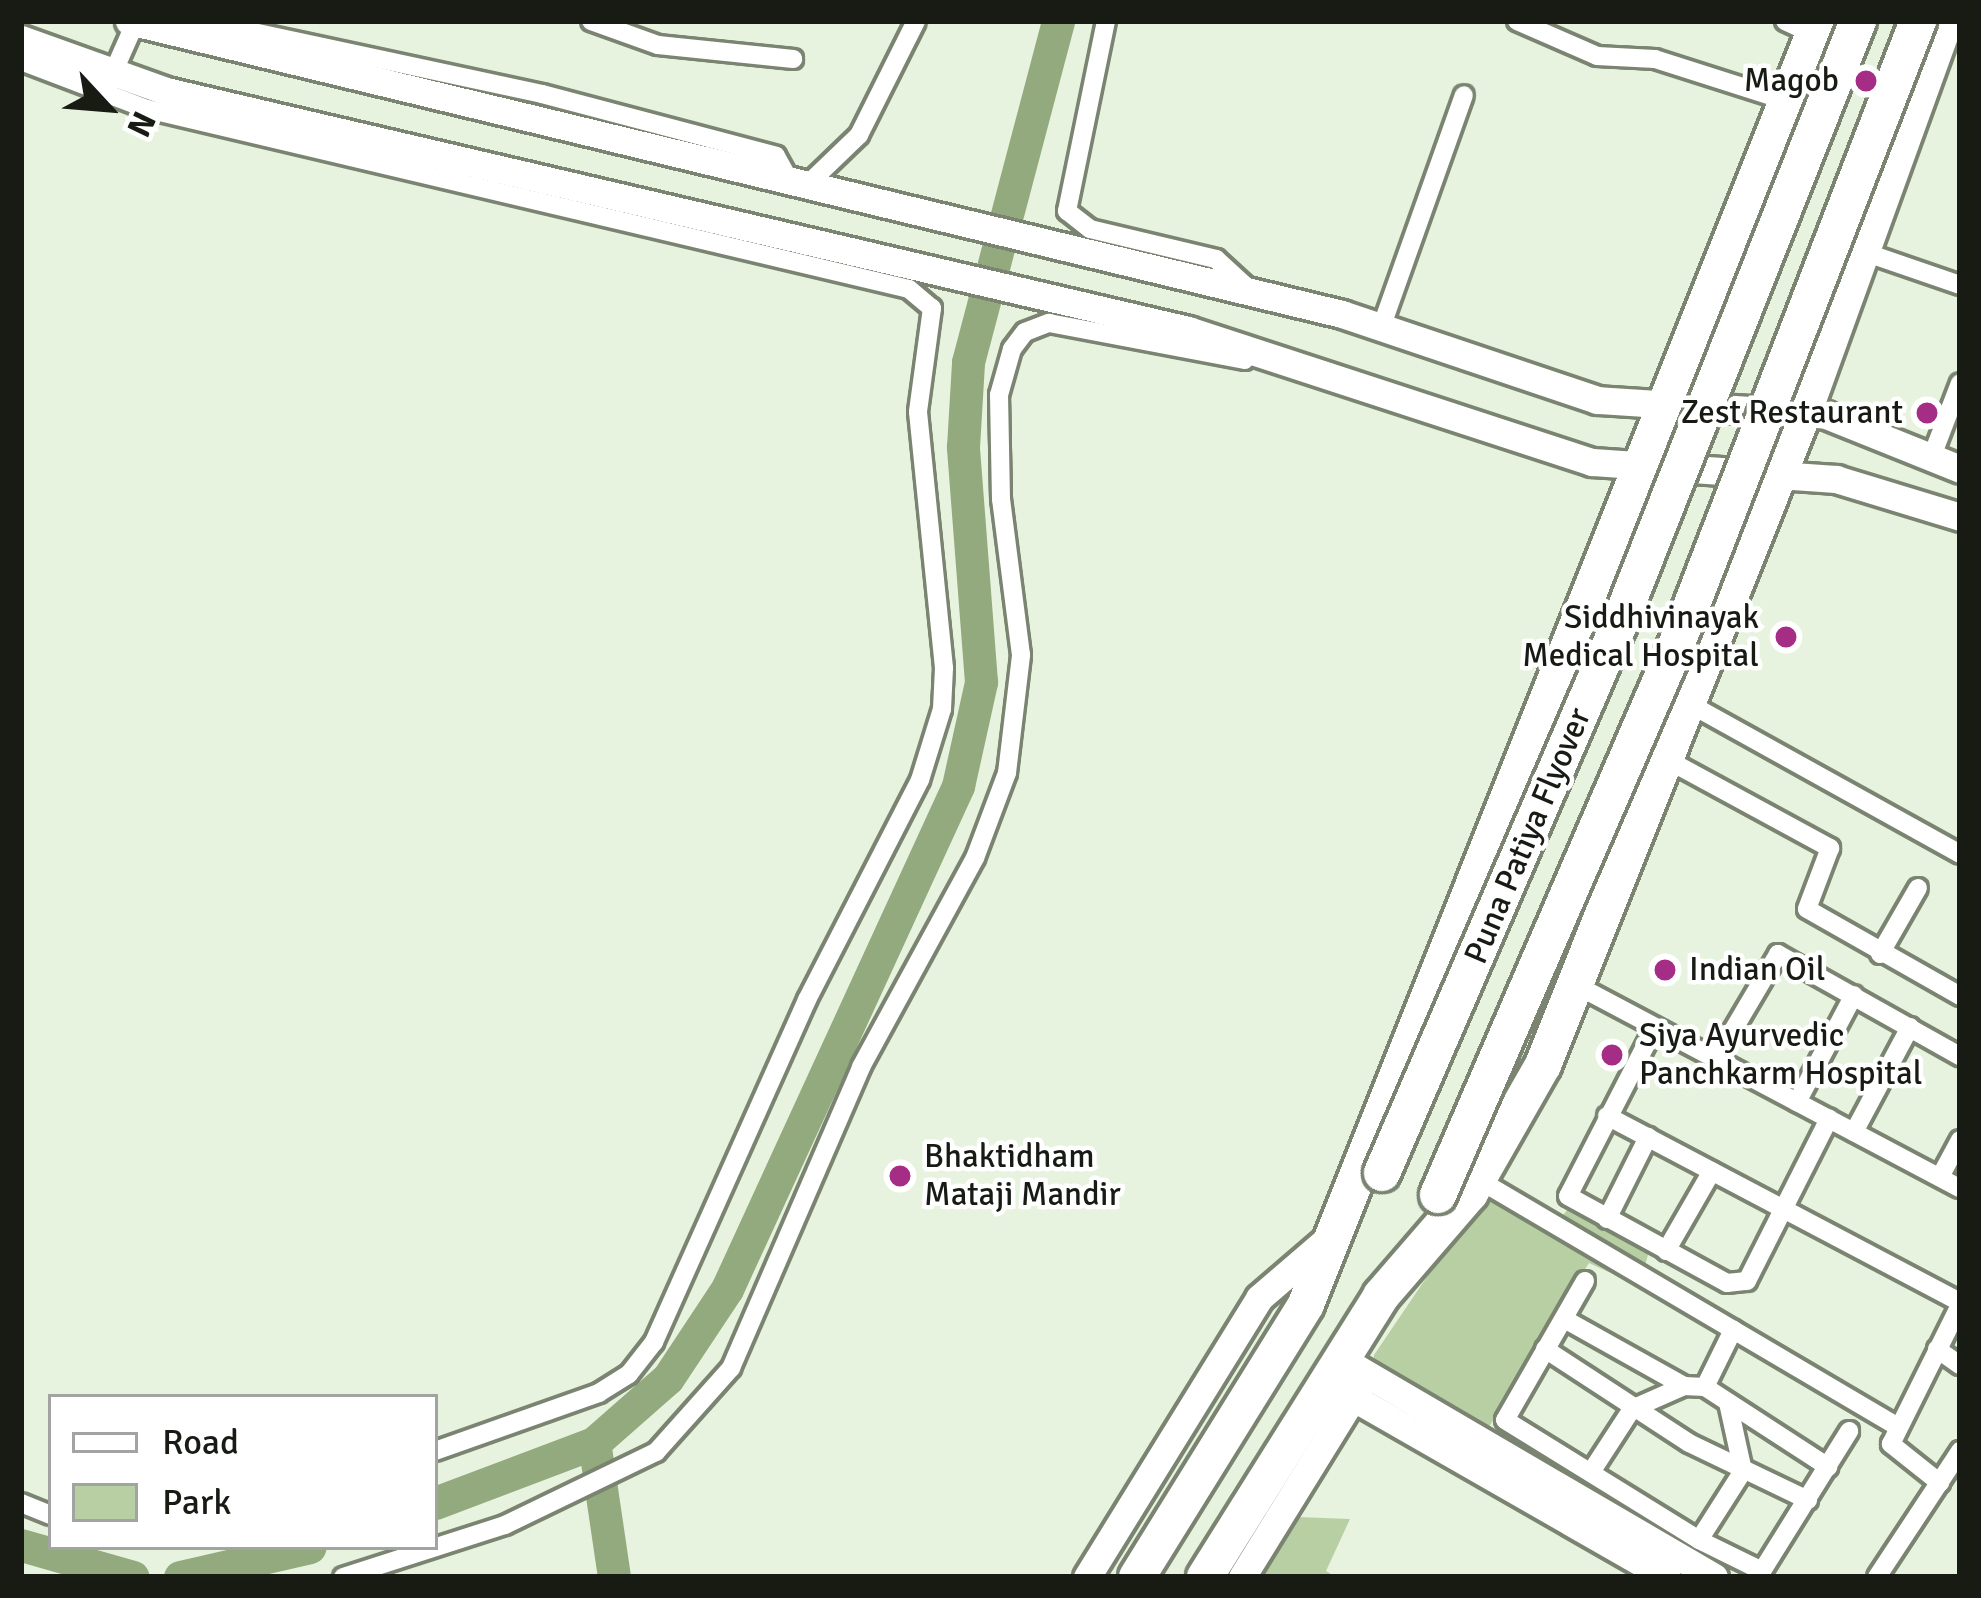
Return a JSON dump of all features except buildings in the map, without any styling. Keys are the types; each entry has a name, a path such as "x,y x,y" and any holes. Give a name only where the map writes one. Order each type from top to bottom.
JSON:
{"highway":[{"name":"Puna Patiya Flyover","path":"1306,1304 1382,1173 1620,622 1858,21"},
{"name":"Puna Patiya Flyover","path":"1381,1296 1438,1195 1677,643 1918,21"},
{"path":"1205,1577 1347,1378 1381,1296 1479,1180 1519,1114 1576,985 1804,411 1945,21"},
{"path":"1137,1577 1306,1304 1634,469 1786,101 1806,25"}],"main road":[{"path":"134,22 1250,291 1381,328 1597,400 1660,407 1804,411 1960,469"},
{"path":"21,39 109,83 1188,330 1634,469 1779,472 1836,479 1960,517"},
{"path":"1087,1577 1259,1298 1330,1237"},
{"path":"1242,1577 1347,1378"},
{"path":"1347,1378 1667,1577"},
{"path":"1347,1378 1714,1577"}],"street":[{"path":"202,21 524,90 776,156 799,184 859,135 916,21"},
{"path":"591,21 658,45 794,59"},
{"path":"1106,21 1067,211 1090,229 1216,260 1250,291"},
{"path":"1517,21 1598,56 1654,59 1786,101"},
{"path":"109,83 134,22"},
{"path":"21,61 909,289 932,308 918,412 944,668 942,709 920,780 807,1000 654,1342 629,1374 599,1394 438,1450"},
{"path":"1381,328 1464,95"},
{"path":"1861,251 1960,285"},
{"path":"438,1547 505,1525 623,1469 682,1429 731,1368 860,1067 975,858 1007,773 1021,655 998,395 1012,349 1025,332 1071,324 1314,371"},
{"path":"1932,456 1960,383"},
{"path":"1688,703 1960,854"},
{"path":"1666,759 1830,848 1807,909 1960,997"},
{"path":"1880,954 1918,887"},
{"path":"1716,1059 1778,954 1960,1056"},
{"path":"1576,985 1960,1188"},
{"path":"1797,1102 1854,995"},
{"path":"1655,1027 1568,1196 1666,1251 1739,1286 1829,1119"},
{"path":"1854,1132 1910,1028"},
{"path":"1607,1115 1960,1306 1897,1426 1896,1453 1940,1483"},
{"path":"1606,1219 1648,1137"},
{"path":"1940,1178 1960,1140"},
{"path":"1666,1251 1712,1171"},
{"path":"1479,1180 1897,1426"},
{"path":"1586,1281 1505,1420 1593,1469 1700,1540 1762,1571 1849,1432"},
{"path":"1566,1320 1684,1386"},
{"path":"1705,1387 1733,1330"},
{"path":"1545,1349 1633,1408 1743,1471 1808,1500"},
{"path":"1937,1349 1960,1365"},
{"path":"1593,1469 1633,1408 1684,1386 1705,1387 1828,1467"},
{"path":"1700,1540 1743,1471 1728,1403"},
{"path":"1877,1577 1960,1451"},
{"path":"344,1577 428,1550"}],"green space":[{"path":"1483,1194 1550,1234 1569,1207 1650,1248 1639,1286 1589,1263 1478,1445 1691,1569 1686,1577 1637,1577 1365,1421 1374,1355"},
{"path":"1297,1517 1350,1519 1326,1571 1336,1577 1255,1577"}],"waterway":[{"path":"438,1502 594,1443 668,1378 727,1289 958,786 981,682 963,447 968,362 1058,21"},
{"path":"595,1448 614,1577"},
{"path":"21,1545 133,1577"},
{"path":"180,1577 297,1550"}],"place":[{"name":"Magob","path":"1866,81"},
{"name":"Zest Restaurant","path":"1927,413"},
{"name":"Siddhivinayak Medical Hospital","path":"1786,637"},
{"name":"Indian Oil","path":"1665,970"},
{"name":"Siya Ayurvedic Panchkarm Hospital","path":"1612,1055"},
{"name":"Bhaktidham Mataji Mandir","path":"900,1176"}]}
